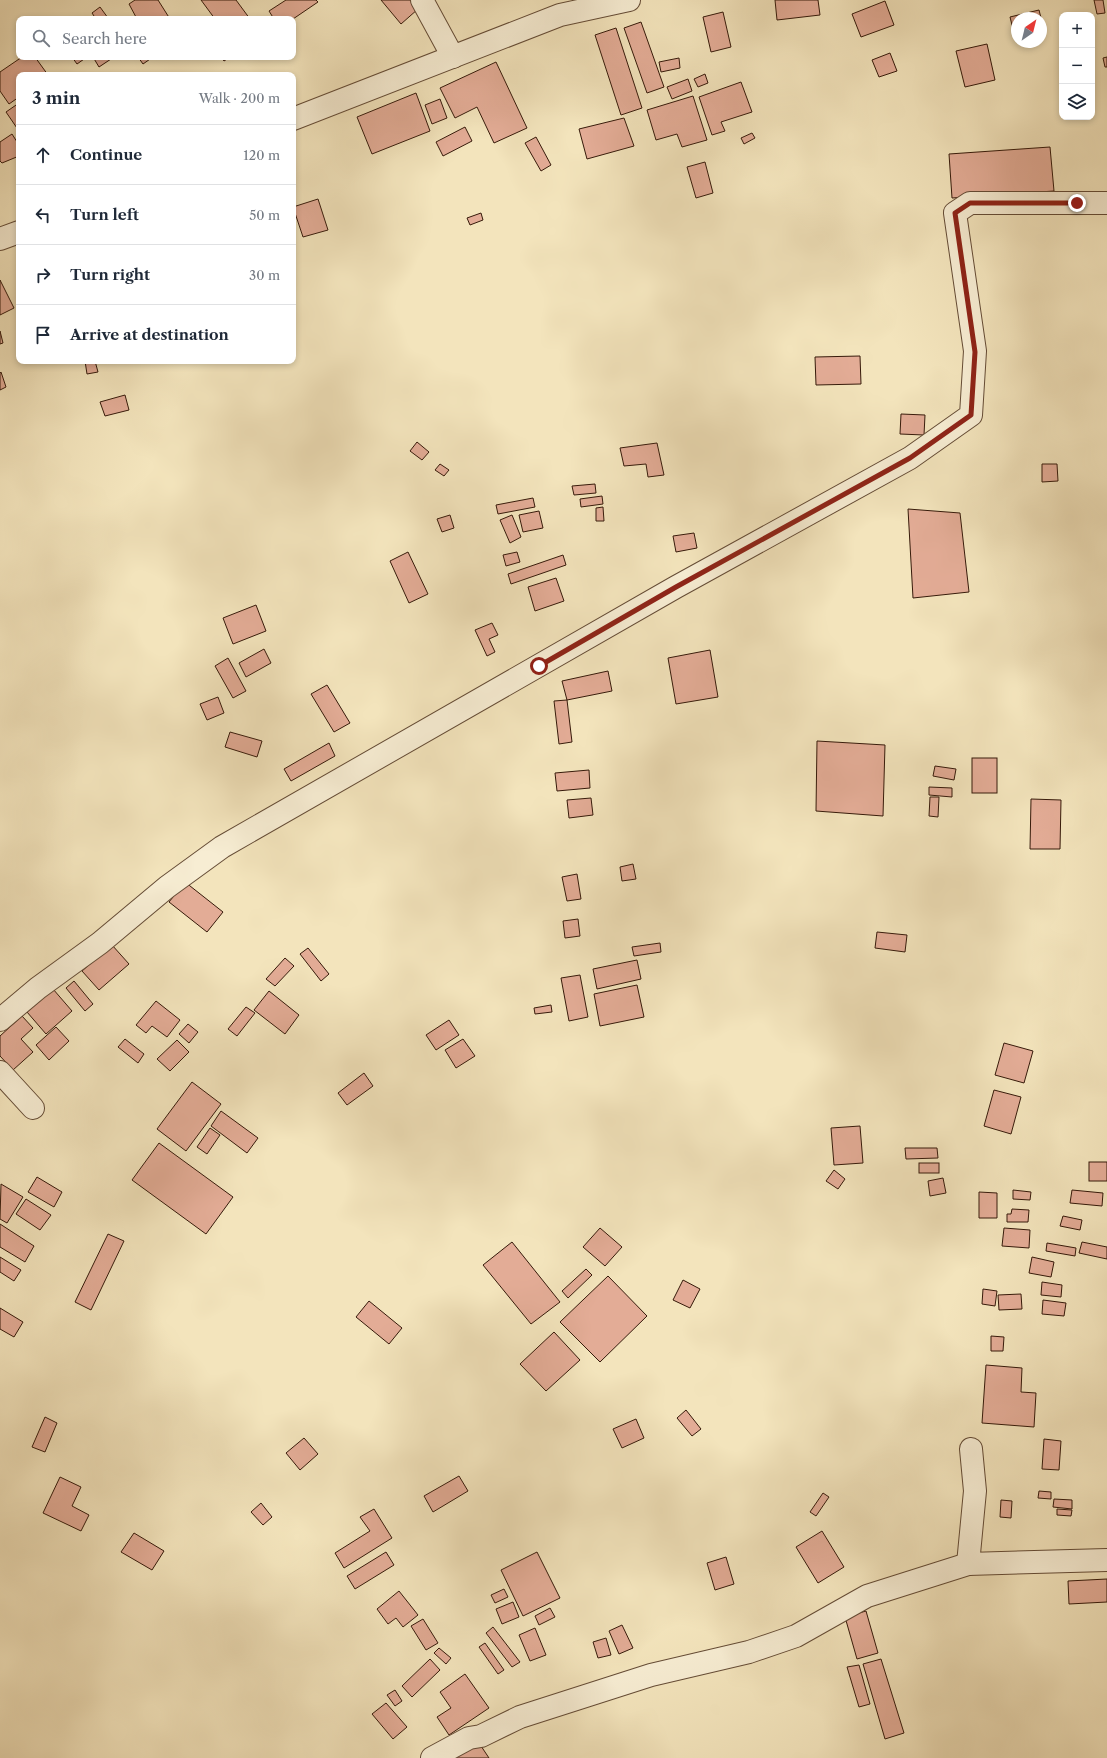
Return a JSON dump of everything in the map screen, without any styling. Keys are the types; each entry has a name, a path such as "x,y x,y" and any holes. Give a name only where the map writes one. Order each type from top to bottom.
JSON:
{"street":[{"path":"422,0 453,57"},
{"path":"296,118 560,15 628,0"},
{"path":"0,1020 38,988 100,943 167,887 222,847 676,587 910,458 971,415 975,352 955,213 970,203 1107,203"},
{"path":"0,239 16,233"},
{"path":"0,1072 33,1108"},
{"path":"968,1564 975,1491 971,1449"},
{"path":"432,1758 470,1738 481,1736 520,1717 650,1675 749,1652 796,1636 867,1596 968,1564 1107,1560"}],"building":[{"path":"135,0 158,0 168,16 135,16 129,4"},
{"path":"201,0 236,0 248,16 213,16"},
{"path":"286,0 316,0 318,2 296,17 272,16 269,11"},
{"path":"381,0 410,0 418,9 401,24"},
{"path":"775,0 818,0 820,15 777,20"},
{"path":"1094,0 1103,0 1105,13 1097,14"},
{"path":"885,1 894,25 861,37 852,14"},
{"path":"100,7 107,16 94,16 92,13"},
{"path":"723,12 731,47 711,52 703,17"},
{"path":"641,22 664,87 647,93 624,28"},
{"path":"616,28 642,108 621,115 595,35"},
{"path":"987,44 995,80 965,87 956,51"},
{"path":"890,53 897,71 879,77 872,60"},
{"path":"1107,57 1107,67 1105,67 1103,58"},
{"path":"679,58 680,68 661,72 659,62"},
{"path":"18,60 37,60 46,72 16,72 16,99 9,104 0,91 0,72"},
{"path":"74,60 83,60 77,64"},
{"path":"95,60 110,60 99,67"},
{"path":"140,60 149,60 143,64"},
{"path":"496,62 527,128 494,143 477,107 455,118 440,88"},
{"path":"705,74 708,83 698,87 694,79"},
{"path":"688,79 692,91 672,99 667,87"},
{"path":"741,82 752,112 721,122 725,131 712,135 699,97"},
{"path":"416,93 430,131 372,154 357,117"},
{"path":"693,96 707,140 682,147 677,134 656,140 647,110"},
{"path":"440,99 447,118 432,124 425,105"},
{"path":"16,105 16,127 6,112"},
{"path":"624,118 634,146 587,159 579,129"},
{"path":"465,127 472,141 443,156 436,142"},
{"path":"752,133 755,138 744,144 741,138"},
{"path":"12,134 16,140 16,157 2,163 0,161 0,142"},
{"path":"536,137 551,165 541,171 525,143"},
{"path":"1050,147 1054,191 952,198 949,154"},
{"path":"705,162 713,193 696,198 687,167"},
{"path":"318,199 328,230 303,237 296,216 296,206"},
{"path":"481,213 483,220 470,225 467,218"},
{"path":"0,280 14,308 0,315"},
{"path":"0,331 3,343 0,344"},
{"path":"860,356 861,384 816,385 815,357"},
{"path":"85,364 96,364 98,372 87,374"},
{"path":"1,372 6,387 0,390 0,373"},
{"path":"125,395 129,410 105,416 100,402"},
{"path":"901,414 925,415 924,435 900,434"},
{"path":"417,442 429,452 422,460 410,451"},
{"path":"657,443 664,475 648,477 646,464 624,466 620,448"},
{"path":"440,464 449,470 444,476 435,470"},
{"path":"1042,464 1057,464 1058,481 1042,482"},
{"path":"595,484 596,493 574,495 572,486"},
{"path":"602,496 603,504 581,507 580,499"},
{"path":"533,498 535,507 498,514 496,505"},
{"path":"603,507 604,521 596,521 596,508"},
{"path":"908,509 960,513 969,592 913,598"},
{"path":"539,511 543,528 523,532 519,515"},
{"path":"450,515 454,528 442,532 437,519"},
{"path":"512,515 521,537 510,543 500,520"},
{"path":"694,533 697,548 676,552 673,536"},
{"path":"408,552 428,594 409,603 390,561"},
{"path":"517,552 520,562 506,566 503,555"},
{"path":"563,555 566,565 511,584 508,574"},
{"path":"556,578 564,601 535,611 528,587"},
{"path":"256,605 266,631 233,644 223,618"},
{"path":"492,623 498,635 489,639 495,652 487,656 475,630"},
{"path":"264,649 271,663 246,677 239,663"},
{"path":"710,650 718,697 676,704 668,658"},
{"path":"228,658 246,691 233,698 215,666"},
{"path":"608,671 612,691 567,700 562,681"},
{"path":"327,685 350,723 334,732 311,694"},
{"path":"218,697 224,713 207,720 200,704"},
{"path":"567,700 572,742 559,744 554,701"},
{"path":"230,732 262,741 257,757 225,747"},
{"path":"817,741 885,745 883,816 816,811"},
{"path":"329,743 335,756 291,781 284,769"},
{"path":"972,758 997,758 997,793 972,793"},
{"path":"935,766 956,769 954,780 933,776"},
{"path":"589,770 590,788 557,791 555,773"},
{"path":"929,787 952,788 952,797 929,795"},
{"path":"930,797 939,797 938,817 929,816"},
{"path":"591,798 593,815 569,818 567,800"},
{"path":"1031,799 1061,800 1060,849 1030,849"},
{"path":"633,864 636,879 622,881 620,867"},
{"path":"577,874 581,899 567,901 562,877"},
{"path":"185,882 223,912 207,932 169,902"},
{"path":"578,919 580,936 565,938 563,921"},
{"path":"877,932 907,935 905,952 875,948"},
{"path":"660,943 661,952 634,956 632,947"},
{"path":"112,945 129,964 99,990 82,971"},
{"path":"308,948 329,974 321,981 300,954"},
{"path":"285,958 294,966 275,986 266,979"},
{"path":"637,960 641,979 597,989 593,969"},
{"path":"580,975 588,1017 569,1021 561,978"},
{"path":"74,981 93,1004 85,1011 66,988"},
{"path":"637,985 644,1017 600,1026 594,994"},
{"path":"53,989 72,1011 46,1034 27,1012"},
{"path":"269,991 299,1015 285,1034 254,1010"},
{"path":"156,1001 180,1020 167,1037 152,1026 146,1033 136,1025"},
{"path":"551,1005 552,1012 535,1014 534,1008"},
{"path":"246,1007 255,1013 237,1036 228,1029"},
{"path":"22,1016 33,1028 21,1039 33,1052 13,1070 0,1056 0,1036"},
{"path":"449,1020 459,1035 436,1050 426,1035"},
{"path":"188,1024 198,1032 189,1043 179,1034"},
{"path":"56,1027 69,1041 49,1060 36,1045"},
{"path":"125,1039 144,1054 138,1063 118,1047"},
{"path":"463,1039 475,1056 456,1068 445,1050"},
{"path":"177,1040 189,1052 170,1071 157,1059"},
{"path":"1004,1043 1033,1051 1024,1083 995,1075"},
{"path":"364,1073 373,1086 347,1105 338,1093"},
{"path":"192,1082 221,1104 186,1151 157,1129"},
{"path":"994,1090 1021,1097 1011,1134 984,1126"},
{"path":"221,1111 258,1138 247,1153 211,1126"},
{"path":"860,1126 863,1163 834,1165 831,1128"},
{"path":"210,1128 220,1135 207,1154 197,1147"},
{"path":"159,1143 233,1197 206,1234 132,1180"},
{"path":"905,1148 937,1148 938,1158 906,1159"},
{"path":"1089,1162 1107,1162 1107,1181 1089,1181"},
{"path":"919,1163 939,1163 939,1173 919,1173"},
{"path":"834,1170 845,1179 838,1189 826,1181"},
{"path":"37,1177 62,1192 54,1207 28,1192"},
{"path":"943,1178 946,1193 930,1196 928,1181"},
{"path":"1,1184 23,1197 7,1223 0,1219"},
{"path":"1013,1190 1031,1192 1030,1200 1013,1199"},
{"path":"1072,1190 1103,1193 1102,1206 1070,1203"},
{"path":"979,1192 997,1193 997,1218 979,1218"},
{"path":"26,1199 51,1215 40,1230 16,1214"},
{"path":"1012,1209 1029,1210 1028,1222 1007,1222 1007,1214 1011,1214"},
{"path":"1063,1216 1082,1220 1080,1230 1060,1226"},
{"path":"0,1224 34,1246 25,1262 0,1247"},
{"path":"600,1228 622,1247 605,1266 583,1247"},
{"path":"1004,1228 1030,1230 1029,1248 1002,1246"},
{"path":"108,1234 124,1241 91,1310 75,1302"},
{"path":"512,1242 560,1302 531,1324 483,1265"},
{"path":"1082,1242 1107,1247 1107,1259 1079,1253"},
{"path":"1047,1243 1076,1248 1075,1256 1046,1251"},
{"path":"0,1257 21,1270 14,1281 0,1272"},
{"path":"1032,1257 1054,1262 1051,1277 1029,1273"},
{"path":"586,1269 592,1275 568,1298 562,1291"},
{"path":"608,1276 647,1316 600,1362 560,1322"},
{"path":"683,1280 700,1289 690,1308 673,1300"},
{"path":"1042,1282 1062,1285 1061,1297 1041,1295"},
{"path":"983,1289 997,1291 995,1306 982,1304"},
{"path":"1021,1294 1022,1309 999,1310 998,1295"},
{"path":"1043,1300 1066,1303 1064,1316 1042,1314"},
{"path":"369,1301 402,1328 389,1344 356,1317"},
{"path":"0,1308 23,1322 14,1337 0,1329"},
{"path":"554,1332 580,1360 546,1391 520,1364"},
{"path":"991,1336 1004,1337 1003,1351 991,1351"},
{"path":"986,1365 1022,1368 1021,1392 1036,1393 1034,1427 982,1423"},
{"path":"686,1410 701,1429 692,1436 677,1418"},
{"path":"45,1417 57,1423 45,1452 32,1447"},
{"path":"636,1419 644,1438 622,1448 613,1429"},
{"path":"304,1438 318,1454 300,1470 286,1453"},
{"path":"1044,1439 1061,1441 1059,1470 1042,1469"},
{"path":"459,1476 468,1491 433,1512 424,1496"},
{"path":"60,1477 81,1487 72,1506 89,1515 81,1531 43,1513"},
{"path":"1039,1491 1051,1492 1051,1499 1038,1498"},
{"path":"823,1493 829,1497 816,1516 810,1512"},
{"path":"1054,1499 1072,1500 1072,1509 1053,1507"},
{"path":"1001,1500 1012,1501 1011,1518 1000,1517"},
{"path":"261,1503 272,1517 263,1525 251,1512"},
{"path":"374,1509 392,1538 344,1568 335,1553 370,1531 360,1517"},
{"path":"1057,1509 1072,1510 1071,1516 1057,1515"},
{"path":"822,1531 844,1567 818,1583 796,1547"},
{"path":"134,1533 164,1551 152,1570 121,1552"},
{"path":"386,1552 394,1565 355,1589 347,1576"},
{"path":"537,1552 560,1598 523,1616 501,1570"},
{"path":"726,1557 734,1584 715,1590 707,1563"},
{"path":"1107,1579 1107,1602 1069,1604 1068,1581"},
{"path":"504,1589 508,1597 495,1603 491,1595"},
{"path":"399,1591 418,1615 403,1627 396,1618 388,1624 377,1609"},
{"path":"513,1602 519,1617 502,1624 496,1609"},
{"path":"550,1608 555,1617 539,1625 535,1616"},
{"path":"866,1611 878,1653 857,1659 845,1617"},
{"path":"423,1619 438,1643 426,1650 411,1626"},
{"path":"622,1625 633,1648 619,1654 609,1631"},
{"path":"493,1627 520,1662 512,1667 486,1633"},
{"path":"535,1628 546,1655 530,1661 519,1635"},
{"path":"606,1638 611,1655 598,1658 593,1642"},
{"path":"485,1643 504,1670 498,1674 479,1647"},
{"path":"439,1648 451,1658 446,1664 434,1653"},
{"path":"430,1659 440,1670 412,1697 402,1686"},
{"path":"881,1659 904,1733 885,1739 863,1664"},
{"path":"859,1665 870,1704 859,1707 847,1667"},
{"path":"465,1674 489,1708 449,1735 437,1717 451,1708 440,1692"},
{"path":"395,1690 402,1701 395,1706 387,1695"},
{"path":"386,1703 407,1727 393,1739 372,1714"},
{"path":"477,1740 489,1758 449,1758"}],"route":[{"path":"539,666 676,587 910,458 971,415 975,352 955,213 970,203 1077,203"}]}
